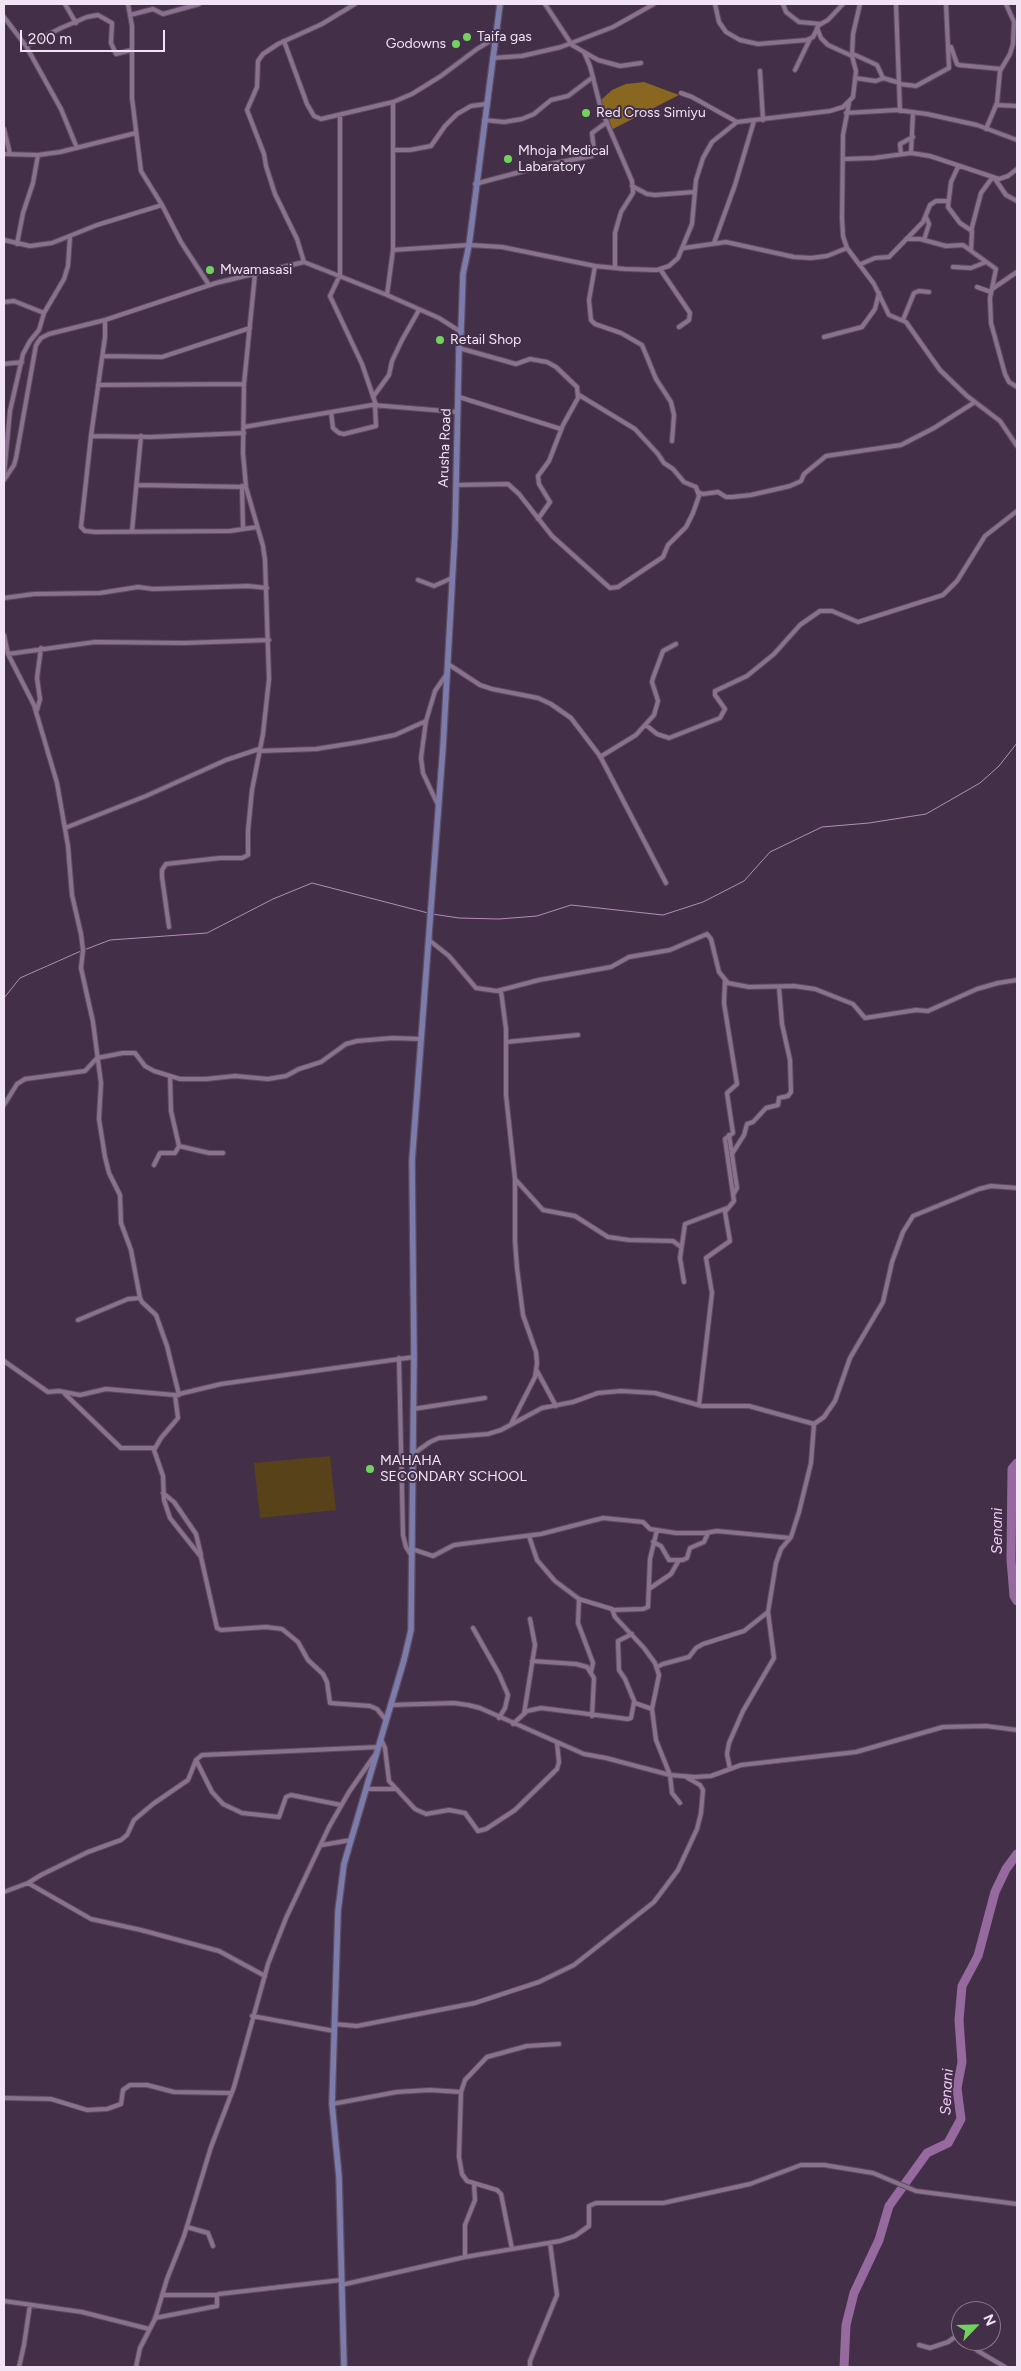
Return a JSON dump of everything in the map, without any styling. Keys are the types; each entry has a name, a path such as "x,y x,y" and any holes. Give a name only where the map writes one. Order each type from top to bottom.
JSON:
{"main road":[{"name":"Arusha Road","path":"344,2367 339,2177 332,2104 340,1884 410,1634 414,1357 412,1170 420,1039 430,930 452,578 463,274 469,245 475,184 500,4"}],"street":[{"path":"65,4 76,23"},
{"path":"128,4 132,26 132,98 141,171 162,205 180,242 209,285"},
{"path":"180,4 183,8"},
{"path":"130,14 153,9 163,14 199,4"},
{"path":"304,262 297,239 276,199 264,154 247,110 257,87 259,58 266,51 322,24 355,4"},
{"path":"545,4 571,42 584,52 598,60 620,66 641,63"},
{"path":"492,58 543,52 612,27 654,4"},
{"path":"715,4 719,22 731,37 758,44 810,39"},
{"path":"782,4 786,12 799,22 820,24"},
{"path":"795,70 817,28 828,20 843,4"},
{"path":"860,4 853,34 852,55 855,78 853,97 846,113 843,158 842,218 843,236 847,248 861,264 879,294 889,316 903,320 910,326 924,351 940,370 975,402 1000,421 1017,446"},
{"path":"896,4 900,111"},
{"path":"817,28 821,38 828,45 877,65 880,74 884,78 916,86 949,68 946,4"},
{"path":"986,129 996,104 1001,69 1010,54 1016,31 1006,4"},
{"path":"26,46 92,15 103,16 113,26 111,43 115,52 121,54 131,50"},
{"path":"4,18 26,46 66,117 76,148"},
{"path":"284,42 302,94 314,116 321,119 393,102 442,76 477,48 494,38"},
{"path":"949,42 959,66 1001,69"},
{"path":"584,52 607,122 626,163 632,186 630,198 621,212 615,233 615,268"},
{"path":"760,71 763,120"},
{"path":"484,120 504,122 522,119 534,114 551,100 568,96 592,77"},
{"path":"855,78 876,81 884,78"},
{"path":"681,93 692,96 737,122"},
{"path":"387,295 393,250 393,102"},
{"path":"393,250 469,245 502,247 595,266 645,270 660,269 669,266 678,258 684,248 692,224 696,180 707,149 712,142 737,122 830,112 849,103"},
{"path":"393,150 410,150 431,146 445,126 458,114 471,106 486,104"},
{"path":"996,104 1017,106"},
{"path":"846,113 900,111 939,115 1017,140"},
{"path":"911,153 913,113"},
{"path":"331,412 333,428 339,433 344,434 376,426 373,397 357,352 330,296 340,275 340,115"},
{"path":"714,243 735,185 754,120"},
{"path":"475,184 550,164 592,156 594,151 592,133 607,122"},
{"path":"4,129 10,154"},
{"path":"4,154 38,155 136,133"},
{"path":"901,154 900,144 913,137"},
{"path":"843,158 911,153 938,157 958,167 994,178 1004,178 1017,169"},
{"path":"17,244 23,213 34,183 38,155"},
{"path":"958,167 952,178 948,201 949,211 971,231"},
{"path":"994,178 1006,195 1017,201"},
{"path":"971,250 971,231 981,193 994,178"},
{"path":"632,186 647,194 655,195 694,192"},
{"path":"861,264 875,258 889,257 926,217 928,208 933,203 948,201"},
{"path":"4,240 17,244 40,246 70,237 97,225 162,205"},
{"path":"924,240 929,224 926,217"},
{"path":"4,475 5,440 22,362 26,348 39,330 44,313 64,279 68,266 70,237"},
{"path":"906,239 924,240 946,246 963,245 996,269 989,308 1005,374 1009,382 1017,387"},
{"path":"684,248 714,243 736,243 794,257 811,258 827,256 847,248"},
{"path":"4,480 14,465 16,458 34,351 39,340 49,334 105,320 209,285 304,262 387,295 462,332"},
{"path":"954,267 971,268 986,262"},
{"path":"595,266 589,300 591,320 595,324 621,333 642,345 656,379 672,402 674,415 672,441"},
{"path":"660,269 690,313 689,320 679,326"},
{"path":"991,291 1017,272"},
{"path":"242,528 244,384 254,274"},
{"path":"977,286 991,291"},
{"path":"903,320 914,293 918,291 929,292"},
{"path":"824,337 862,327 873,314 879,294"},
{"path":"4,302 14,301 44,313"},
{"path":"373,397 389,375 392,361 419,310"},
{"path":"105,320 103,356 91,436 81,527 89,532 230,531 258,527"},
{"path":"103,356 162,357 250,328"},
{"path":"459,348 516,364 530,359 547,362 556,367 577,387 579,395 561,429 549,461 537,478 550,502 538,519"},
{"path":"4,364 22,362"},
{"path":"98,385 244,384"},
{"path":"456,486 508,484 552,536 612,588 618,587 663,557 668,545 686,527 693,513 698,492 696,487 684,482 673,469 664,463 635,429 579,395"},
{"path":"459,397 561,429"},
{"path":"698,492 702,494 718,492 726,497 732,497 751,495 790,486 800,481 804,474 826,456 901,445 934,428 975,402"},
{"path":"244,427 375,405 458,412"},
{"path":"91,436 244,433"},
{"path":"132,531 141,436"},
{"path":"137,485 244,486"},
{"path":"169,927 162,877 162,870 166,864 220,858 242,858 248,855 248,831 259,750 263,734 269,679 269,640 263,546 244,486"},
{"path":"646,725 657,734 669,738 720,718 725,709 715,695 715,691 747,676 774,654 800,625 820,611 832,611 858,622 943,595 957,581 985,536 1017,510"},
{"path":"418,580 434,586 452,578"},
{"path":"4,598 34,594 100,593 138,587 153,589 248,586 267,588"},
{"path":"4,635 8,654 36,711 57,783 65,828 72,895 82,942 81,968 90,1006 101,1086 99,1119 105,1157 109,1173 120,1195 121,1223 131,1250 140,1298 156,1315 167,1346 177,1395 178,1418 154,1448"},
{"path":"8,654 94,642 184,643 269,640"},
{"path":"600,757 626,742 646,725 658,707 658,697 652,682 661,655 663,651 676,644"},
{"path":"36,711 40,699 37,678 41,648"},
{"path":"447,664 486,687 538,698 557,707 571,718 600,757 666,883"},
{"path":"438,806 421,765 426,721 435,691 446,675"},
{"path":"65,828 146,796 226,760 259,750 316,749 360,742 394,735 426,721"},
{"path":"429,940 443,950 476,988 482,990 501,990 539,980 606,968 629,957 670,950 707,934 719,972 724,980 736,986 794,986 815,989 853,1004 863,1018 873,1019 907,1011 928,1010 977,989 1017,980"},
{"path":"684,1282 680,1258 685,1224 727,1208 734,1202 725,1139 733,1131 727,1093 737,1084 724,1003 724,980"},
{"path":"732,1154 744,1135 747,1124 753,1122 766,1108 778,1105 778,1098 788,1096 791,1092 790,1060 783,1032 779,987"},
{"path":"501,990 506,1042 506,1095 515,1179 515,1241 519,1290 523,1315 536,1352 537,1371 556,1406"},
{"path":"506,1042 578,1035"},
{"path":"4,1105 20,1081 36,1076 85,1071 97,1058 123,1052 135,1053 145,1066 154,1071 187,1080 235,1076 278,1078 321,1062 346,1044 357,1041 393,1038 420,1039"},
{"path":"154,1165 160,1153 175,1153 179,1146 171,1111 170,1076"},
{"path":"729,1135 737,1188 733,1195"},
{"path":"179,1146 209,1153 223,1153"},
{"path":"515,1179 543,1210 575,1216 608,1237 673,1242 681,1247"},
{"path":"730,1768 727,1754 729,1743 743,1711 774,1658 768,1612 776,1563 781,1549 790,1538 807,1484 814,1424 824,1416 835,1401 853,1352 883,1302 897,1244 910,1219 979,1189 991,1186 1017,1188"},
{"path":"699,1405 712,1294 706,1258 730,1241 727,1208"},
{"path":"78,1320 128,1299 140,1298"},
{"path":"65,1394 80,1395 103,1389 177,1395 221,1384 414,1357"},
{"path":"399,1358 403,1535 406,1547 412,1557"},
{"path":"4,1361 48,1392 59,1391 65,1394 107,1437 122,1448 154,1448"},
{"path":"511,1424 537,1371"},
{"path":"413,1454 439,1438 488,1434 542,1408 556,1406 598,1393 621,1390 654,1393 699,1405 749,1406 814,1424"},
{"path":"413,1409 485,1398"},
{"path":"154,1448 163,1476 163,1493 166,1507 173,1524 201,1557"},
{"path":"163,1493 174,1502 196,1534 218,1630 266,1627 282,1629 298,1642 308,1660 319,1668 326,1677 330,1704 370,1706 378,1709 386,1720"},
{"path":"412,1549 433,1556 454,1545 529,1536 603,1518 643,1522 650,1529 681,1533 725,1531 790,1538"},
{"path":"529,1536 537,1560 555,1581 579,1599 612,1610 647,1608 650,1559 657,1530"},
{"path":"654,1542 661,1546 669,1560 685,1560 690,1548 704,1542 708,1533"},
{"path":"649,1589 671,1574 679,1560"},
{"path":"579,1599 578,1622 592,1663 591,1672"},
{"path":"612,1610 615,1617 632,1634 657,1667 658,1684 652,1709 656,1740 670,1775 672,1793 680,1803"},
{"path":"657,1667 689,1657 696,1648 704,1644 744,1631 768,1612"},
{"path":"524,1714 535,1645 530,1619"},
{"path":"473,1628 499,1674 508,1695 500,1718"},
{"path":"632,1634 619,1640 619,1670 625,1679 634,1702 638,1706 652,1709"},
{"path":"532,1661 584,1665 594,1678 592,1716"},
{"path":"513,1724 524,1714 541,1708 592,1716 630,1719 634,1702"},
{"path":"390,1705 454,1703 480,1708 584,1754 670,1775 711,1776 741,1765 856,1752 942,1727 986,1726 1017,1730"},
{"path":"381,1739 385,1748 386,1774 396,1789 420,1812 432,1814 449,1810 465,1813 477,1830 483,1830 514,1810 557,1770 559,1762 557,1743"},
{"path":"4,1892 28,1883 83,1854 121,1840 130,1831 134,1820 153,1804 188,1780 196,1760 205,1754 378,1749"},
{"path":"136,2367 140,2348 155,2318 187,2227 231,2093 252,2016 286,1918 342,1805 378,1749"},
{"path":"196,1760 212,1792 223,1804 242,1813 278,1817 286,1798 291,1795 342,1805"},
{"path":"334,2024 357,2026 475,2003 539,1982 574,1965 654,1902 678,1870 697,1829 701,1813 703,1790 694,1780 682,1775"},
{"path":"366,1789 396,1789"},
{"path":"322,1845 351,1840"},
{"path":"28,1883 91,1919 219,1950 265,1976"},
{"path":"252,2016 334,2031"},
{"path":"512,2249 500,2194 489,2186 467,2181 462,2174 459,2157 461,2092 465,2080 487,2057 527,2046 559,2044"},
{"path":"4,2098 52,2099 87,2110 108,2109 121,2104 123,2090 130,2084 147,2085 174,2092 231,2093"},
{"path":"332,2104 397,2092 430,2090 461,2092"},
{"path":"162,2295 217,2295 341,2282 550,2242 575,2236 586,2229 590,2220 589,2206 592,2204 609,2201 643,2204 663,2203 750,2184 792,2167 811,2164 873,2173 916,2191 1017,2204"},
{"path":"465,2257 465,2225 475,2200 474,2184"},
{"path":"187,2227 208,2233 214,2246"},
{"path":"530,2367 530,2361 557,2295 550,2242"},
{"path":"155,2318 217,2306 217,2295"},
{"path":"4,2301 82,2312 149,2329"},
{"path":"18,2367 24,2345 30,2305"},
{"path":"919,2345 930,2348 951,2340"},
{"path":"978,2351 1005,2367"}],"shaded area":[{"path":"644,82 679,95 611,130 601,100 612,90 626,84"},
{"path":"330,1456 336,1510 260,1518 254,1463"}],"waterway":[{"path":"432,914 459,918 499,919 537,916 571,905 663,915 703,902 744,881 770,852 822,827 869,823 926,814 980,783 999,766 1017,743"},
{"path":"84,950 110,940 207,933 273,899 312,883 428,913"},
{"path":"4,998 20,978 81,951"},
{"name":"Senani","path":"1017,1463 1012,1469 1011,1560 1014,1596 1017,1601"},
{"name":"Senani","path":"844,2367 846,2325 854,2293 879,2240 889,2206 927,2153 948,2143 961,2119 957,2088 962,2062 959,2020 962,1986 978,1956 995,1892 1006,1869 1017,1854"}],"place":[{"name":"Taifa gas","path":"467,37"},
{"name":"Godowns","path":"456,44"},
{"name":"Red Cross Simiyu","path":"586,113"},
{"name":"Mhoja Medical Labaratory","path":"508,159"},
{"name":"Mwamasasi","path":"210,270"},
{"name":"Retail Shop","path":"440,340"},
{"name":"MAHAHA SECONDARY SCHOOL","path":"370,1469"}]}
